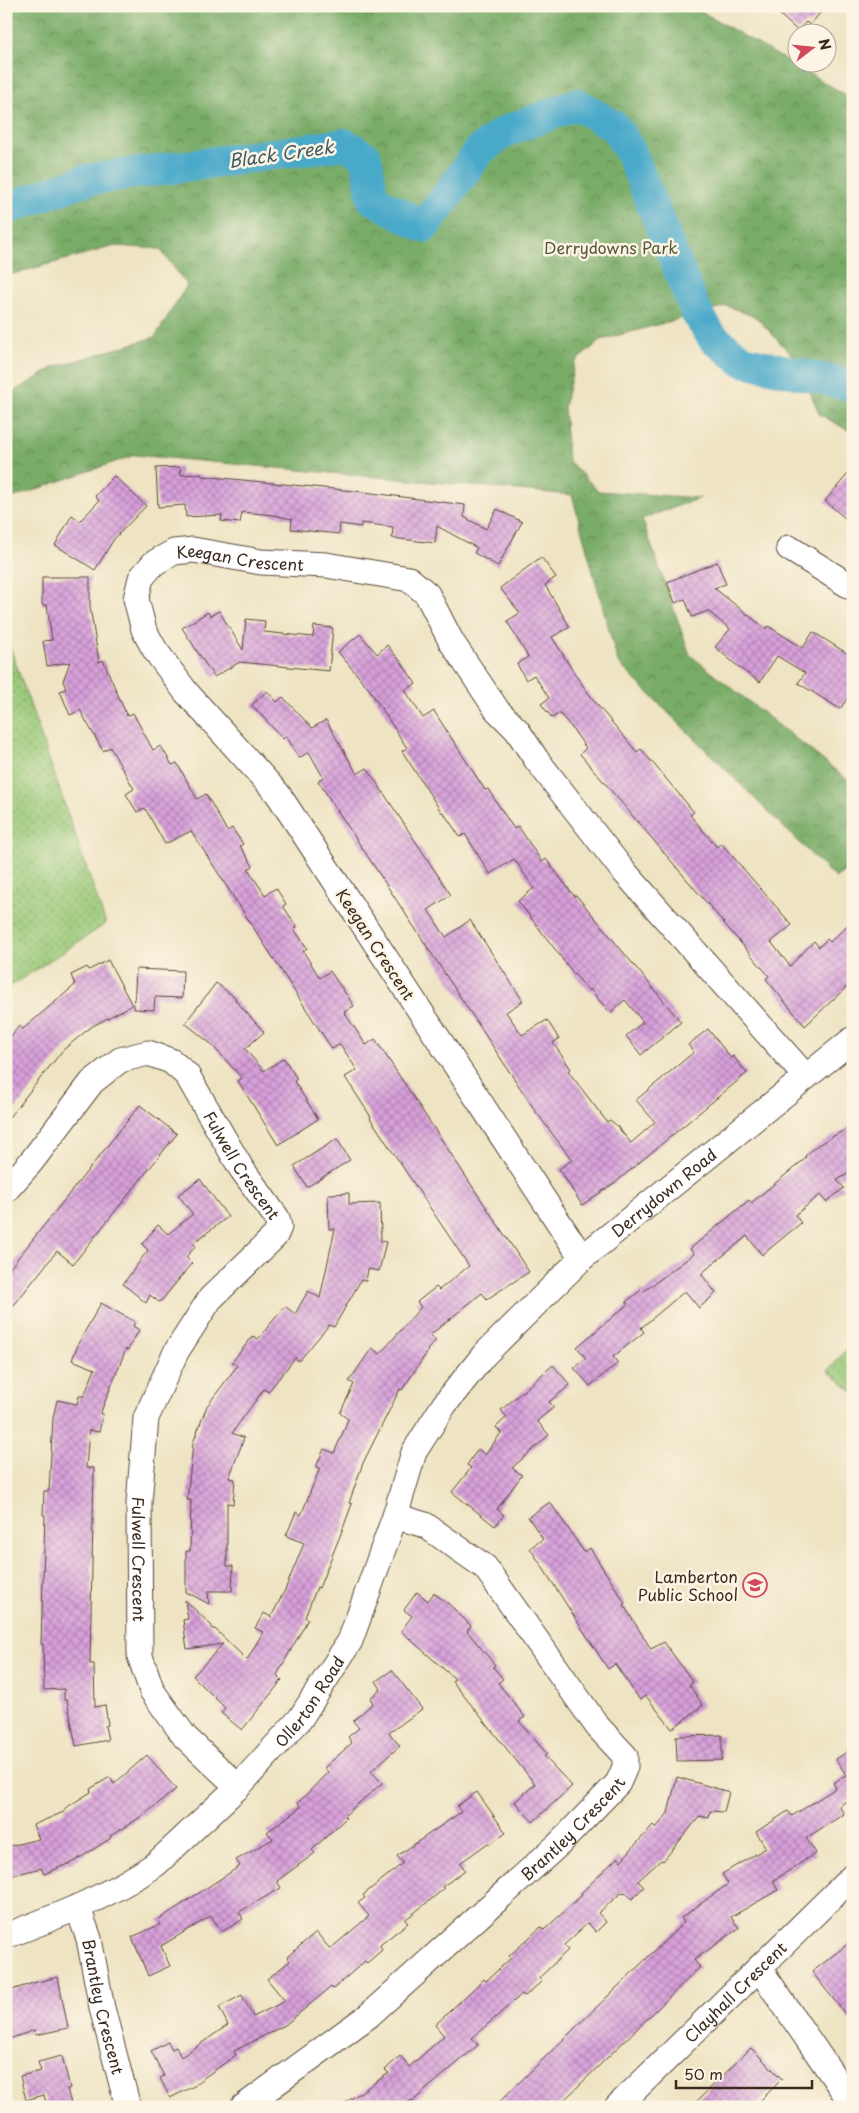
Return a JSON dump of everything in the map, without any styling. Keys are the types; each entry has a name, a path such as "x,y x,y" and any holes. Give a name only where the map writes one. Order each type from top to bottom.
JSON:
{"street":[{"path":"789,548 853,588"},
{"name":"Keegan Crescent","path":"582,1258 278,794 186,692 155,650 144,630 136,599 141,578 154,563 174,552 193,550 261,562 326,564 409,579 427,594 451,641 497,710 517,730 536,759 621,868 806,1077"},
{"name":"Derrydown Road","path":"484,1355 582,1258 853,1039"},
{"name":"Fulwell Crescent","path":"6,1190 31,1162 92,1082 120,1060 148,1053 171,1061 187,1075 241,1168 277,1218 279,1227 275,1236 210,1299 176,1352 146,1418 139,1504 140,1656 152,1691 185,1737 238,1788"},
{"name":"Ollerton Road","path":"6,1936 78,1908 139,1877 156,1864 238,1788 300,1719 350,1641 395,1516 414,1452 444,1405 484,1355"},
{"name":"Brantley Crescent","path":"243,2107 368,2016 559,1844 618,1783 625,1767 625,1756 598,1727 485,1568 426,1525 395,1516"},
{"name":"Clayhall Crescent","path":"617,2107 853,1876"},
{"name":"Brantley Crescent","path":"78,1908 89,1939 102,2008 128,2107"},
{"path":"759,1968 853,2105"}],"green space":[{"name":"Derrydowns Park","path":"6,6 692,6 786,60 786,72 806,72 853,99 853,433 819,414 798,362 757,318 727,306 601,340 575,362 564,407 568,460 598,491 700,498 642,519 690,655 853,784 853,865 835,878 618,663 572,495 135,455 6,500 6,396 55,367 155,337 187,285 160,249 115,246 6,276"},
{"path":"6,635 106,924 6,989"},
{"path":"853,1342 853,1392 828,1371"}],"building":[{"path":"770,6 826,6 813,22 788,22"},
{"path":"180,467 181,475 201,474 202,476 364,492 465,505 464,517 486,529 497,509 522,522 498,566 474,553 477,548 437,526 435,543 392,538 393,527 361,523 361,527 340,524 339,534 291,529 292,519 273,515 242,512 240,523 221,521 222,515 186,517 185,505 158,507 156,468"},
{"path":"853,468 853,525 825,501"},
{"path":"114,476 146,506 114,539 95,570 55,545 72,515 80,521 99,501 95,496"},
{"path":"541,557 556,577 545,585 570,627 552,637 578,679 599,707 637,752 641,749 694,812 690,815 717,847 721,843 792,925 771,942 790,966 814,941 819,947 827,939 830,942 853,920 853,981 805,1026 766,979 769,976 580,754 586,748 572,728 559,713 552,718 541,704 549,698 534,675 526,680 517,664 528,657 507,621 520,613 500,588"},
{"path":"717,562 726,584 714,588 766,629 768,626 803,648 813,632 853,657 853,690 840,709 798,683 805,673 777,656 760,682 715,647 730,629 708,611 692,617 685,599 675,603 667,582"},
{"path":"42,577 90,577 90,607 99,662 103,660 127,716 133,713 153,750 161,746 172,765 177,763 197,799 206,794 227,831 232,828 243,844 240,846 253,866 248,869 265,895 276,888 286,904 283,906 297,927 294,929 307,948 303,951 320,978 330,971 354,1006 344,1012 366,1045 375,1039 529,1272 487,1299 482,1293 430,1335 436,1340 427,1350 402,1390 400,1389 363,1463 349,1503 352,1504 342,1531 305,1617 308,1619 277,1675 282,1680 242,1730 221,1713 225,1708 193,1676 223,1644 187,1649 183,1620 188,1619 185,1600 212,1626 212,1629 215,1629 247,1660 263,1632 255,1628 264,1613 271,1617 285,1590 304,1543 286,1536 296,1512 301,1515 320,1468 316,1467 324,1449 334,1453 345,1428 348,1419 340,1413 354,1384 349,1381 372,1348 380,1354 421,1307 417,1302 436,1287 439,1290 469,1266 370,1118 345,1077 357,1070 340,1044 332,1049 191,831 165,844 146,810 144,808 137,812 126,794 134,789 110,747 103,751 80,710 70,715 60,691 66,689 63,681 70,662 47,666 43,641 52,640 47,605 42,605"},
{"path":"219,611 243,650 246,619 265,621 264,632 313,637 314,626 333,628 329,671 240,662 214,677 182,628 208,612 210,616"},
{"path":"360,634 377,654 387,645 402,663 416,684 405,690 423,718 434,711 485,790 488,789 514,829 518,826 542,862 546,859 574,896 576,895 681,1022 641,1055 626,1036 643,1022 625,1000 610,1013 590,989 589,991 574,974 518,901 534,888 514,859 490,874 465,834 460,837 442,813 402,751 407,748 369,689 338,652"},
{"path":"267,691 277,702 283,697 312,728 326,720 357,774 367,768 451,895 428,910 446,937 470,920 523,1001 506,1012 522,1035 547,1020 559,1039 553,1043 571,1069 568,1071 607,1122 610,1120 616,1125 631,1143 655,1122 636,1100 694,1052 688,1045 708,1029 731,1058 733,1056 747,1073 616,1182 582,1205 559,1169 572,1160 536,1112 318,781 323,777 309,752 299,758 286,736 283,739 252,705"},
{"path":"108,960 132,1005 91,1027 63,1050 6,1121 6,1042 19,1026 23,1029 75,985 71,975 87,967 89,970"},
{"path":"136,969 183,971 182,998 155,997 154,1010 134,1009"},
{"path":"216,983 236,998 235,1000 264,1032 245,1049 264,1071 284,1058 297,1079 294,1081 318,1119 278,1145 238,1081 242,1078 210,1043 185,1023"},
{"path":"140,1105 177,1134 73,1264 57,1251 6,1315 6,1273"},
{"path":"853,1125 853,1171 837,1180 844,1188 826,1202 820,1195 795,1215 801,1223 762,1255 747,1236 702,1273 716,1293 699,1308 685,1291 641,1328 644,1332 613,1357 618,1363 590,1386 574,1368 586,1358 577,1347 628,1304 626,1302 641,1290 643,1292 694,1254 690,1249 749,1200 751,1203 806,1158 805,1156 816,1146"},
{"path":"337,1139 350,1160 307,1187 294,1166"},
{"path":"200,1179 228,1217 193,1243 196,1246 186,1257 192,1263 162,1300 159,1302 150,1295 146,1303 123,1284 148,1250 142,1244 158,1225 168,1234 193,1214 178,1195"},
{"path":"349,1193 349,1204 380,1203 381,1241 386,1242 379,1271 368,1269 366,1281 361,1280 334,1327 329,1325 299,1361 295,1358 268,1392 264,1389 232,1433 244,1438 229,1478 235,1479 233,1504 227,1503 227,1566 233,1566 232,1591 208,1591 209,1604 186,1592 186,1551 190,1551 191,1500 187,1500 193,1443 207,1406 237,1366 232,1362 253,1336 258,1339 285,1306 295,1314 308,1291 320,1298 335,1229 329,1229 328,1194"},
{"path":"101,1303 135,1322 133,1326 139,1330 128,1350 126,1349 100,1414 103,1414 99,1432 89,1430 86,1468 94,1468 90,1664 94,1664 95,1707 105,1705 108,1725 105,1726 108,1740 76,1746 67,1700 64,1700 64,1689 44,1690 43,1644 41,1644 44,1491 49,1491 53,1418 57,1400 77,1404 79,1396 84,1396 95,1369 72,1360 79,1342"},
{"path":"553,1365 570,1385 549,1402 554,1407 537,1421 549,1435 512,1468 522,1475 497,1509 504,1515 495,1526 452,1492 471,1468 467,1465 478,1449 485,1455 501,1433 496,1427 507,1417 501,1410"},
{"path":"550,1502 584,1552 590,1548 625,1603 623,1604 651,1649 664,1642 693,1682 689,1685 703,1705 672,1729 646,1696 640,1700 615,1664 608,1669 530,1548 543,1539 528,1517"},
{"path":"417,1592 428,1601 434,1593 450,1605 471,1626 467,1631 495,1665 493,1667 503,1679 498,1683 525,1717 519,1721 547,1754 544,1756 572,1786 533,1822 515,1802 535,1784 452,1681 455,1679 401,1631 412,1616 404,1610"},
{"path":"392,1670 422,1709 389,1733 400,1746 371,1771 382,1783 344,1816 346,1818 312,1850 315,1853 277,1881 281,1888 239,1912 243,1919 222,1932 211,1916 161,1946 170,1966 148,1976 132,1937 161,1924 158,1920 240,1866 236,1860 273,1839 267,1832 301,1807 298,1803 328,1772 324,1768 352,1743 348,1737 359,1728 353,1721 373,1703 370,1698 381,1689 376,1681"},
{"path":"722,1735 722,1760 677,1761 676,1736"},
{"path":"853,1748 853,1797 839,1806 844,1814 806,1838 816,1853 773,1881 778,1890 731,1917 739,1928 694,1960 700,1967 557,2107 494,2107 684,1922 681,1918 728,1884 722,1874 766,1848 756,1832 788,1811 792,1816 836,1788 833,1783 846,1775 836,1759"},
{"path":"147,1755 176,1789 144,1815 75,1861 44,1874 41,1868 6,1877 6,1847 39,1839 33,1825 66,1811 64,1809 91,1792 90,1789 110,1777 114,1784"},
{"path":"677,1777 729,1792 724,1812 710,1811 709,1818 700,1816 663,1861 661,1860 638,1881 644,1887 632,1899 625,1892 621,1893 598,1913 606,1922 596,1932 588,1923 564,1945 568,1950 539,1978 542,1981 525,1996 522,1994 472,2038 478,2045 413,2101 401,2107 339,2107 389,2073 385,2070 400,2056 409,2067 444,2036 435,2025 484,1979 486,1981 511,1958 509,1956 541,1927 544,1930 582,1895 581,1893 618,1857 621,1861 653,1825 656,1828 668,1813"},
{"path":"477,1792 506,1833 460,1863 465,1870 442,1887 444,1889 405,1920 408,1923 380,1945 382,1950 367,1963 365,1961 333,1989 331,1987 285,2025 234,2051 236,2055 196,2085 170,2098 160,2078 164,2076 151,2051 168,2042 172,2049 176,2047 181,2057 228,2025 219,2007 242,1995 253,2017 285,2001 267,1979 290,1961 287,1957 316,1932 330,1949 369,1916 358,1903 365,1898 363,1895 403,1863 397,1856 461,1812 457,1806"},
{"path":"853,1940 853,2024 812,1972"},
{"path":"58,1977 68,2028 36,2035 35,2030 6,2040 6,1992"},
{"path":"751,2048 782,2079 754,2107 691,2107"},
{"path":"62,2056 70,2088 67,2089 72,2107 47,2107 44,2095 26,2100 20,2076 41,2071 38,2062"}],"waterway":[{"name":"Black Creek","path":"6,209 85,180 345,144 366,157 373,199 424,227 480,150 506,131 577,104 615,127 631,153 696,312 713,338 743,361 853,386"}],"place":[{"name":"Lamberton Public School","path":"755,1585"}]}
